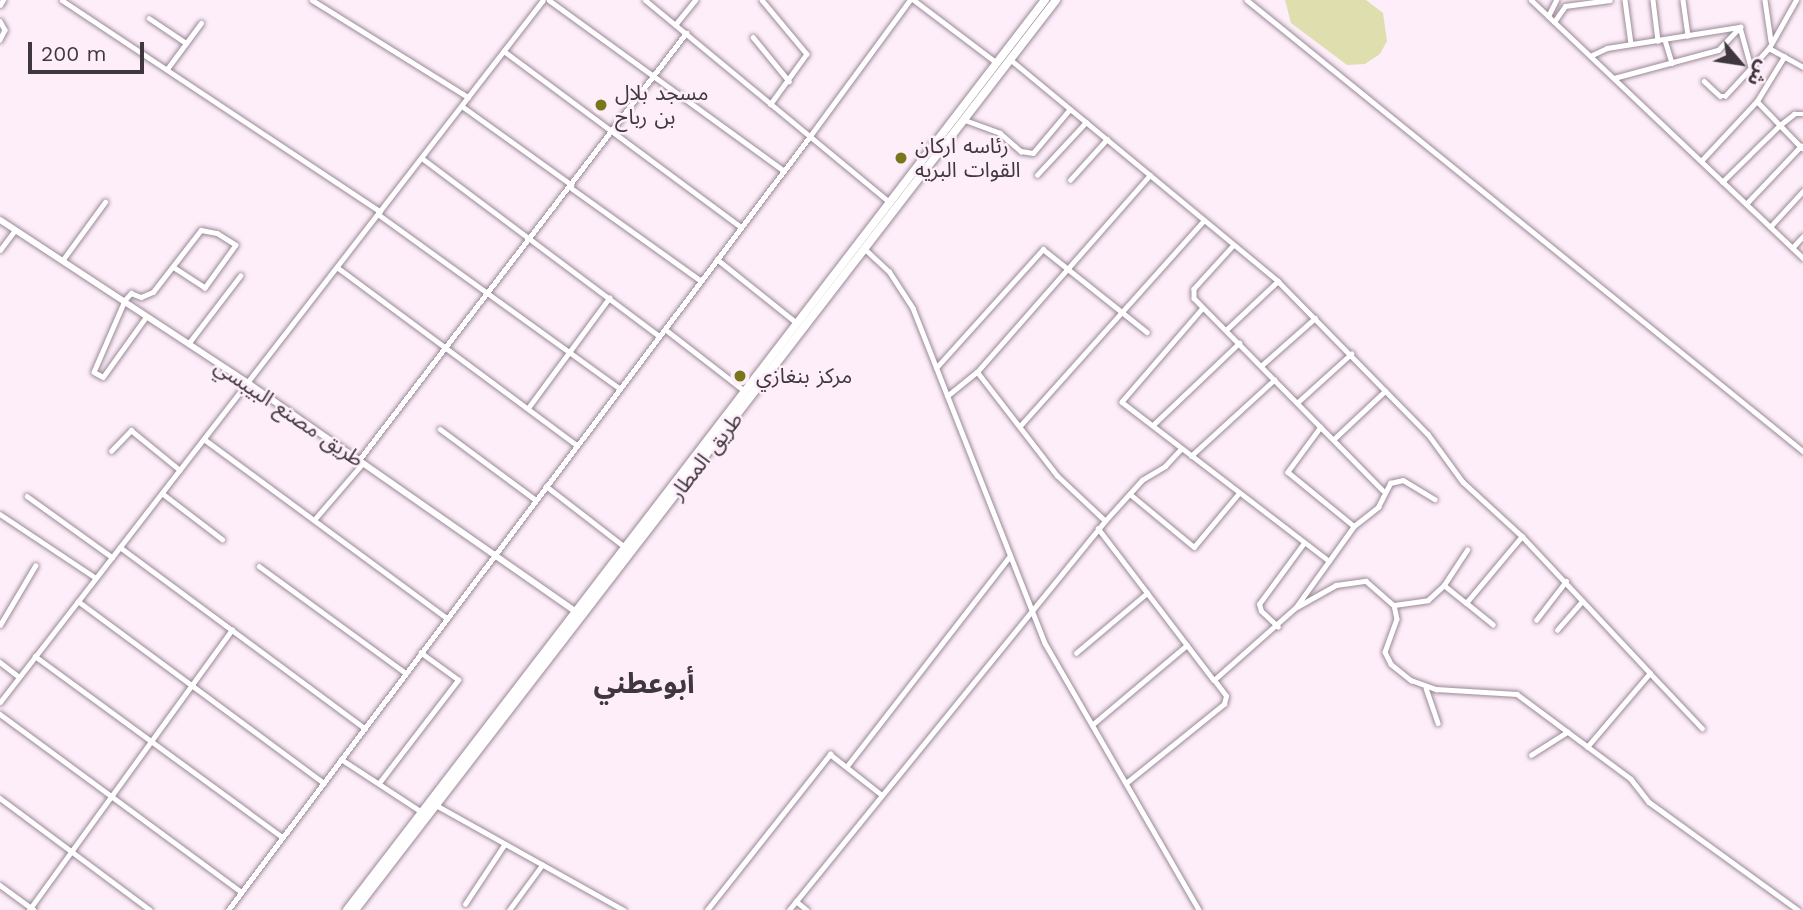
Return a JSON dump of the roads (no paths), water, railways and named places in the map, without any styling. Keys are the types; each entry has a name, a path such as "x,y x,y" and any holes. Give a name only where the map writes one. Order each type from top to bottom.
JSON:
{"highway":[{"name":"طريق المطار","path":"355,910 436,805 575,611 1045,0"},
{"name":"طريق المطار","path":"347,910 865,249 1056,0"}],"main road":[{"name":"طريق مصنع البيبسي","path":"0,220 248,383 575,611"}],"street":[{"path":"0,5 3,0"},
{"path":"62,0 379,212 568,354 619,388"},
{"path":"312,0 468,97"},
{"path":"0,702 543,0"},
{"path":"549,0 783,170"},
{"path":"645,0 889,202"},
{"path":"675,25 695,0"},
{"path":"762,0 807,54 771,104"},
{"path":"228,910 912,0 997,63"},
{"path":"1247,0 1803,451"},
{"path":"1531,0 1803,258"},
{"path":"1548,16 1556,0"},
{"path":"1554,22 1565,6 1610,0"},
{"path":"1625,0 1631,44"},
{"path":"1653,0 1658,41"},
{"path":"1683,0 1688,36"},
{"path":"1765,0 1770,45 1784,57 1803,67"},
{"path":"1704,81 1723,97 1770,45 1796,0"},
{"path":"149,18 186,43"},
{"path":"0,21 5,27 0,40"},
{"path":"167,69 201,23"},
{"path":"1590,56 1631,44 1740,27"},
{"path":"1613,79 1724,47 1740,27"},
{"path":"1740,27 1751,67"},
{"path":"314,520 531,240 686,33"},
{"path":"753,37 789,81"},
{"path":"1665,40 1672,63"},
{"path":"504,51 740,226"},
{"path":"1701,161 1757,101 1784,57"},
{"path":"1011,60 1278,281 1428,434 1463,482 1522,536 1702,728"},
{"path":"1746,204 1802,147 1757,101"},
{"path":"461,106 700,280"},
{"path":"964,120 1000,133 1021,151 1033,153 1070,109"},
{"path":"1723,182 1780,125 1794,114 1803,114"},
{"path":"1037,176 1086,122"},
{"path":"1070,180 1107,139"},
{"path":"422,158 659,335"},
{"path":"947,396 977,372 1150,175"},
{"path":"1770,226 1803,191"},
{"path":"62,261 105,202"},
{"path":"1020,426 1204,220"},
{"path":"146,317 103,377 94,372 124,302 131,293 151,294 202,229 236,245 205,288 173,267"},
{"path":"0,250 15,230"},
{"path":"1792,248 1803,236"},
{"path":"1233,246 1193,292 1203,308 1383,490"},
{"path":"865,249 889,271 908,298 1030,612 1199,910"},
{"path":"936,368 1043,249 1069,267 1147,332"},
{"path":"716,258 797,323"},
{"path":"337,267 577,445"},
{"path":"188,344 240,276"},
{"path":"1226,330 1278,281"},
{"path":"528,408 609,298"},
{"path":"1203,308 1122,402 1329,561"},
{"path":"1261,366 1315,317"},
{"path":"664,328 745,391"},
{"path":"1153,425 1239,343"},
{"path":"1298,402 1351,354"},
{"path":"977,372 1057,476 1104,521"},
{"path":"1191,456 1274,380"},
{"path":"1334,439 1385,391"},
{"path":"1321,427 1288,472 1354,526"},
{"path":"440,429 537,500"},
{"path":"111,451 131,430 180,470"},
{"path":"204,439 447,618"},
{"path":"789,910 1098,528 1130,494 1181,449"},
{"path":"1214,680 1278,627 1295,608 1354,526 1378,507 1383,490 1392,481 1403,480 1435,499"},
{"path":"546,486 625,547"},
{"path":"1130,494 1194,547 1239,493"},
{"path":"162,494 222,539"},
{"path":"27,496 112,557"},
{"path":"0,514 96,578"},
{"path":"1098,528 1226,696 1224,704 1126,783"},
{"path":"1466,603 1522,536"},
{"path":"1278,627 1261,611 1259,604 1304,543"},
{"path":"120,547 365,728"},
{"path":"1394,605 1428,600 1444,585 1467,550"},
{"path":"846,766 1009,556"},
{"path":"0,625 35,566"},
{"path":"259,566 406,673"},
{"path":"1295,608 1335,585 1359,580 1394,605 1397,619 1385,654 1406,677 1426,688 1514,692 1631,779 1649,802 1798,910"},
{"path":"1536,620 1566,582"},
{"path":"1444,585 1493,625"},
{"path":"1076,653 1147,593"},
{"path":"78,601 324,783"},
{"path":"1557,630 1582,601"},
{"path":"0,885 31,909 194,688 232,630"},
{"path":"1092,725 1187,645"},
{"path":"379,783 458,680 421,653"},
{"path":"36,656 282,837"},
{"path":"0,662 19,677"},
{"path":"1587,748 1650,673"},
{"path":"1426,688 1438,723"},
{"path":"0,714 241,892"},
{"path":"1531,755 1567,732"},
{"path":"707,910 829,756 882,795"},
{"path":"341,759 422,812"},
{"path":"0,798 150,910"},
{"path":"436,805 624,910"},
{"path":"464,904 504,845"},
{"path":"509,910 542,865"},
{"path":"796,901 807,910"}],"place":[{"name":"مسجد بلال بن رباح","path":"601,105"},
{"name":"رئاسه اركان القوات البريه","path":"901,158"},
{"name":"مركز بنغازي","path":"740,376"}],"district":[{"name":"أبوعطني","path":"644,684"}]}
